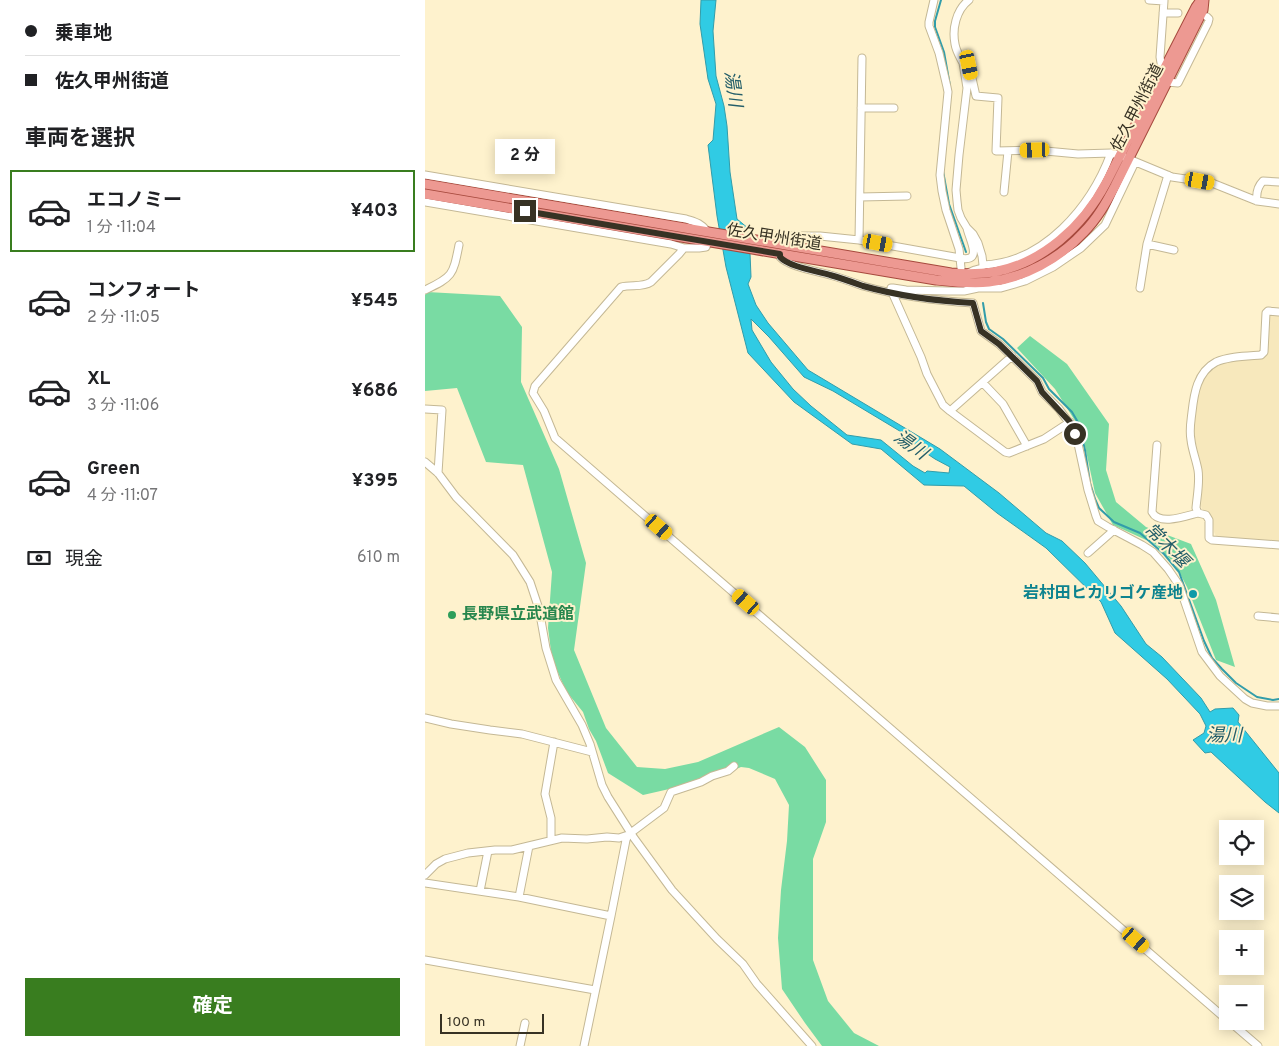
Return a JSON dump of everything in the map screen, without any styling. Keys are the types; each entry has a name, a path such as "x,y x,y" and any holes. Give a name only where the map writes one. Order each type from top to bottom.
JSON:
{"main road":[{"name":"佐久甲州街道","path":"425,184 934,270 993,272 1010,268 1033,258 1059,241 1090,210 1098,198 1115,154 1166,66 1196,7 1203,0"},
{"name":"佐久甲州街道","path":"425,194 936,280 977,285 999,280 1027,272 1050,260 1084,233 1099,213 1132,161 1167,82 1203,10 1203,0"}],"street":[{"path":"934,0 929,26 939,53 948,92 940,175 946,210 965,271 982,268 983,265 995,265 1022,256 1041,246 1058,232 1081,207 1091,194 1107,163 1115,154"},
{"path":"770,242 776,236 819,236 859,240 965,259 973,255 974,250 967,228 958,210 956,190 967,88 963,63 955,43 955,26 961,9 969,0"},
{"path":"1149,0 1164,0 1161,63 1166,66"},
{"path":"1163,13 1178,13"},
{"path":"1167,82 1178,84 1208,23 1209,19 1207,16"},
{"path":"859,240 862,58"},
{"path":"963,63 969,65 976,96 998,98 996,151 1035,150 1078,154 1115,154 1168,175 1212,184 1257,202 1279,204"},
{"path":"861,108 894,108"},
{"path":"1004,192 1008,151"},
{"path":"425,175 686,219 697,222 710,232"},
{"path":"1140,288 1147,244 1168,175"},
{"path":"1257,202 1256,192 1263,180 1279,182"},
{"path":"860,197 907,196"},
{"path":"425,202 661,242 684,248 706,247 712,243"},
{"path":"967,228 978,243 983,265"},
{"path":"1147,244 1174,250"},
{"path":"425,290 452,274 459,245"},
{"path":"684,248 651,282 646,285 621,287 535,386 533,393 544,411 555,438 1219,1012"},
{"path":"780,254 783,260 807,270 835,276 863,286 916,298 973,303"},
{"path":"977,285 964,290 948,291 891,288 927,374 943,406 1005,452 1009,453 1044,439 1070,422"},
{"path":"970,292 981,331 999,344 1037,381 1042,392 1070,422 1077,439 1086,484 1098,520 1142,544 1153,552 1168,569 1179,585 1202,652 1220,676 1252,703 1279,706"},
{"path":"1198,514 1196,508 1198,471 1190,438 1195,390 1205,371 1216,362 1261,354 1263,352 1266,313 1268,311 1279,312"},
{"path":"949,411 1012,356"},
{"path":"983,383 1003,404 1027,446"},
{"path":"425,409 442,410 438,473"},
{"path":"1157,445 1152,512 1154,516 1158,519 1164,519 1198,514 1206,516 1209,520 1209,538 1211,540 1279,545"},
{"path":"425,462 438,473 456,497 513,555 530,582 539,609 546,648 556,680 582,725 590,744 602,785 629,834 671,890 743,964 757,984 812,1046"},
{"path":"1088,553 1114,530"},
{"path":"1258,616 1279,618"},
{"path":"425,718 522,734 592,752"},
{"path":"551,840 551,818 545,794 554,742"},
{"path":"425,875 437,864 450,857 468,853 512,850 562,838 619,838 629,834 664,808 671,792 728,771 734,766"},
{"path":"583,1046 626,840 629,834"},
{"path":"519,897 529,846"},
{"path":"480,891 488,851"},
{"path":"425,883 519,897 611,916"},
{"path":"425,960 595,990"},
{"path":"520,1046 525,1023"},
{"path":"1240,1030 1258,1046"}],"shaded area":[{"path":"1270,313 1279,314 1279,542 1217,538 1214,532 1212,517 1201,506 1203,477 1193,423 1197,390 1207,372 1215,365 1230,360 1265,356 1268,315"}],"green space":[{"path":"427,292 500,296 522,327 521,382 559,469 586,563 574,650 606,728 637,767 665,769 698,762 779,727 805,747 826,780 826,822 813,859 813,960 828,1001 854,1033 879,1046 822,1046 782,989 778,938 789,805 775,779 749,768 741,767 713,779 643,795 608,773 583,712 566,691 552,659 548,628 552,572 523,465 486,462 457,388 425,391 425,295"},
{"path":"1030,336 1067,364 1109,424 1106,470 1116,502 1146,527 1191,544 1216,600 1235,667 1216,660 1187,587 1175,564 1155,544 1113,525 1095,493 1082,432 1055,389 1017,348"}],"water":[{"name":"湯川","path":"701,0 716,0 713,31 716,76 727,126 730,172 737,219 749,229 751,277 748,284 756,305 768,323 808,370 940,449 999,493 1046,533 1062,541 1085,563 1121,606 1146,644 1162,657 1201,698 1210,712 1215,709 1233,708 1239,715 1238,722 1279,773 1279,813 1211,752 1205,753 1193,740 1204,733 1206,726 1200,714 1167,679 1115,633 1101,602 1046,548 997,513 964,486 924,485 881,449 852,444 794,402 748,353 726,267 717,216 708,145 713,140 716,104 708,79 700,24","holes":["751,319 804,377 833,391 913,439 911,443 950,467 949,473 927,471 925,473 913,466 881,440 847,435 793,389 771,362 752,330"]}],"waterway":[{"path":"941,0 935,27 944,52 950,86"},
{"path":"943,171 949,204 966,252"},
{"name":"常木堰","path":"983,303 989,329 1003,339 1043,378 1049,389 1072,412 1079,424 1090,483 1099,508 1114,522 1140,533 1164,554 1179,572 1204,641 1212,658 1222,669 1236,683 1257,697 1273,700 1279,699"}],"place":[{"name":"岩村田ヒカリゴケ産地","path":"1193,594"},
{"name":"長野県立武道館","path":"452,615"}],"route":[{"path":"525,211 780,254 783,260 807,270 831,275 863,286 916,298 973,303 981,331 999,344 1037,381 1042,392 1070,422 1075,434"}]}
